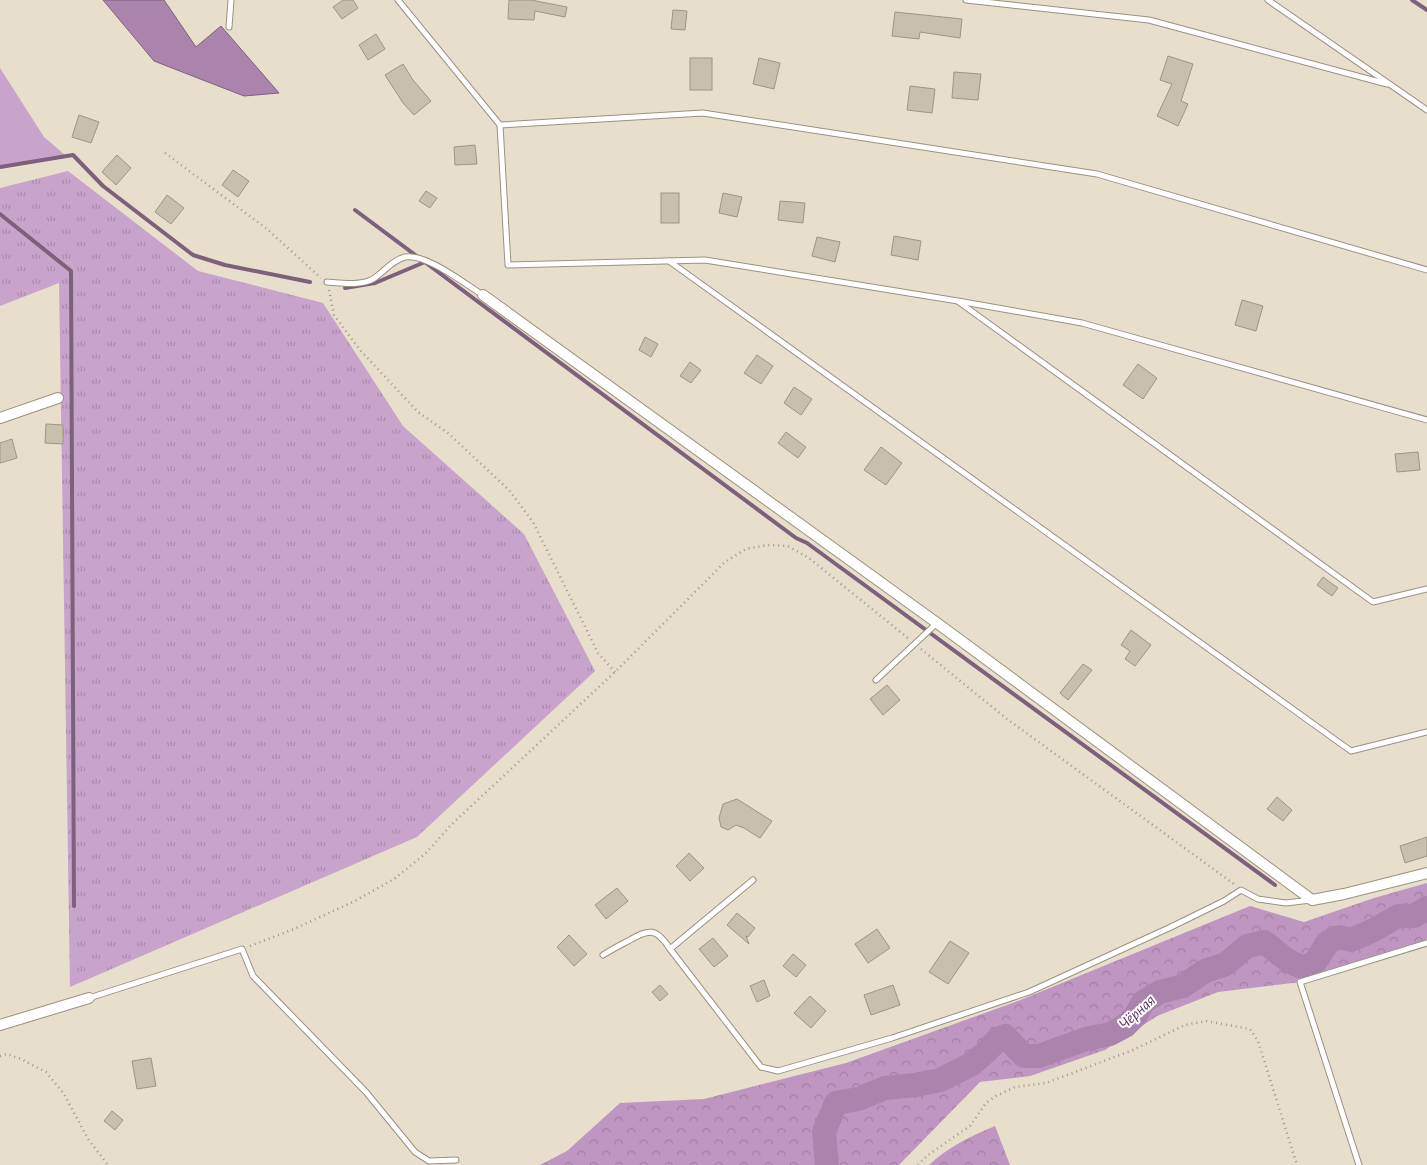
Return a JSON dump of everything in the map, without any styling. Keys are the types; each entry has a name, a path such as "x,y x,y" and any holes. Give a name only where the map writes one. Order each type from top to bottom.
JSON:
{"street":[{"path":"483,296 937,622 1312,900 1427,873"},
{"path":"0,418 58,398"},
{"path":"0,1024 89,998"}],"lane":[{"path":"229,27 231,0"},
{"path":"398,0 500,125 508,265 706,260 958,301 1082,322 1427,420"},
{"path":"966,0 1149,20 1388,84"},
{"path":"1268,0 1427,110"},
{"path":"500,125 703,113 1087,173 1427,270"},
{"path":"327,282 355,283 371,280 399,259 406,257 418,258 431,262 483,296"},
{"path":"669,261 1351,751 1427,732"},
{"path":"958,301 1373,602 1427,589"},
{"path":"876,680 937,622"},
{"path":"670,949 753,880"},
{"path":"603,954 642,932 652,931 663,938 761,1067 778,1071 892,1038 1029,992 1171,927 1242,890 1258,899 1286,903 1312,900"},
{"path":"1358,1165 1300,982 1427,943"},
{"path":"89,998 242,949 253,976 366,1092 416,1152 429,1161 456,1160"}],"path":[{"path":"166,153 267,229 327,282 334,315 360,350 418,412 448,433 509,490 533,522 598,654 615,672"},
{"path":"242,949 302,925 394,879 425,854 452,824 615,672 725,562 746,549 767,545 788,546 809,558 1007,719 1242,890"},
{"path":"918,1165 928,1155 970,1126 986,1104 996,1096 1015,1088 1046,1083 1133,1050 1185,1025 1206,1021 1250,1029 1258,1041 1297,1165"},
{"path":"0,1056 7,1054 46,1072 64,1094 88,1139 108,1165"}],"green space":[{"path":"0,68 44,137 65,155 0,169"},
{"path":"68,171 198,271 323,303 403,426 524,534 595,671 417,837 70,987 59,283 0,306 0,188"},
{"path":"1427,883 1427,943 1300,982 1218,992 1157,1016 1105,1050 1030,1076 980,1082 899,1165 540,1165 567,1151 620,1103 704,1099 846,1063 1018,1001 1250,906 1304,922 1374,898"},
{"path":"995,1126 1010,1165 929,1165 960,1142"}],"shaded area":[{"path":"103,0 164,0 196,47 221,26 279,93 244,96 154,61"}],"building":[{"path":"343,0 353,0 358,8 342,19 333,7"},
{"path":"509,0 531,0 567,7 565,17 535,11 534,20 508,19"},
{"path":"673,10 687,11 685,30 671,29"},
{"path":"895,12 962,19 960,38 920,32 919,39 892,36"},
{"path":"376,34 385,49 368,60 359,45"},
{"path":"1168,56 1193,64 1181,101 1188,104 1178,126 1157,116 1172,84 1160,80"},
{"path":"690,58 712,58 712,90 690,90"},
{"path":"759,58 780,63 774,89 753,84"},
{"path":"403,64 413,80 431,101 414,115 403,103 385,75"},
{"path":"954,72 981,74 978,100 952,98"},
{"path":"910,86 935,89 932,113 907,110"},
{"path":"79,115 99,122 91,143 72,137"},
{"path":"475,145 477,164 455,165 454,147"},
{"path":"117,155 131,168 116,185 102,172"},
{"path":"233,170 249,181 238,197 222,185"},
{"path":"426,191 437,198 430,208 419,201"},
{"path":"661,193 679,193 679,223 661,223"},
{"path":"723,193 742,197 737,217 719,213"},
{"path":"167,195 184,208 171,224 155,212"},
{"path":"780,201 805,203 803,223 778,220"},
{"path":"894,236 921,241 918,260 891,255"},
{"path":"817,237 840,242 835,262 812,256"},
{"path":"1242,300 1263,306 1256,331 1235,325"},
{"path":"645,337 658,344 651,357 639,350"},
{"path":"757,355 773,366 761,384 744,373"},
{"path":"690,362 701,370 691,383 680,376"},
{"path":"1138,364 1157,378 1143,399 1123,385"},
{"path":"794,387 812,399 801,415 784,403"},
{"path":"46,424 63,425 63,444 45,443"},
{"path":"786,432 806,447 798,458 778,443"},
{"path":"12,439 17,458 0,463 0,443"},
{"path":"881,447 902,463 886,485 864,470"},
{"path":"1418,452 1420,470 1397,472 1395,454"},
{"path":"1323,577 1338,588 1332,596 1317,585"},
{"path":"1131,630 1151,645 1135,666 1125,659 1130,651 1121,645"},
{"path":"1083,664 1092,670 1068,700 1060,693"},
{"path":"887,685 900,700 883,715 870,699"},
{"path":"1277,797 1292,810 1283,821 1267,809"},
{"path":"737,799 772,821 760,838 736,825 728,830 721,827 719,818 723,804"},
{"path":"1427,837 1427,856 1405,863 1400,846"},
{"path":"689,853 704,868 690,881 676,866"},
{"path":"617,888 628,901 606,919 595,905"},
{"path":"737,913 755,928 748,937 746,936 749,944 727,925"},
{"path":"877,929 890,948 868,963 855,944"},
{"path":"569,935 587,954 574,966 557,947"},
{"path":"713,938 728,956 714,967 699,949"},
{"path":"950,941 969,953 948,984 929,972"},
{"path":"793,954 806,965 796,977 783,966"},
{"path":"764,980 770,996 757,1002 750,986"},
{"path":"660,985 668,994 660,1001 652,992"},
{"path":"893,985 900,1005 871,1015 864,995"},
{"path":"810,996 826,1011 811,1028 794,1013"},
{"path":"151,1058 156,1086 137,1089 132,1061"},
{"path":"112,1111 123,1120 115,1130 104,1121"}],"waterway":[{"path":"1412,0 1427,10"},
{"path":"0,167 73,155 103,186 193,255 225,265 310,282"},
{"path":"355,210 418,257"},
{"path":"0,214 71,271 74,906"},
{"path":"345,288 375,283 425,262"},
{"path":"426,263 796,538 807,543 1275,885"},
{"name":"Чёрная","path":"827,1165 824,1132 836,1103 858,1099 885,1088 940,1080 972,1064 998,1039 1005,1036 1024,1056 1039,1056 1086,1039 1110,1034 1125,1026 1136,1015 1143,1002 1160,992 1183,986 1205,971 1226,964 1247,946 1264,942 1288,960 1306,968 1316,961 1328,942 1340,937 1351,940 1374,930 1398,916 1414,916 1427,908"}]}
